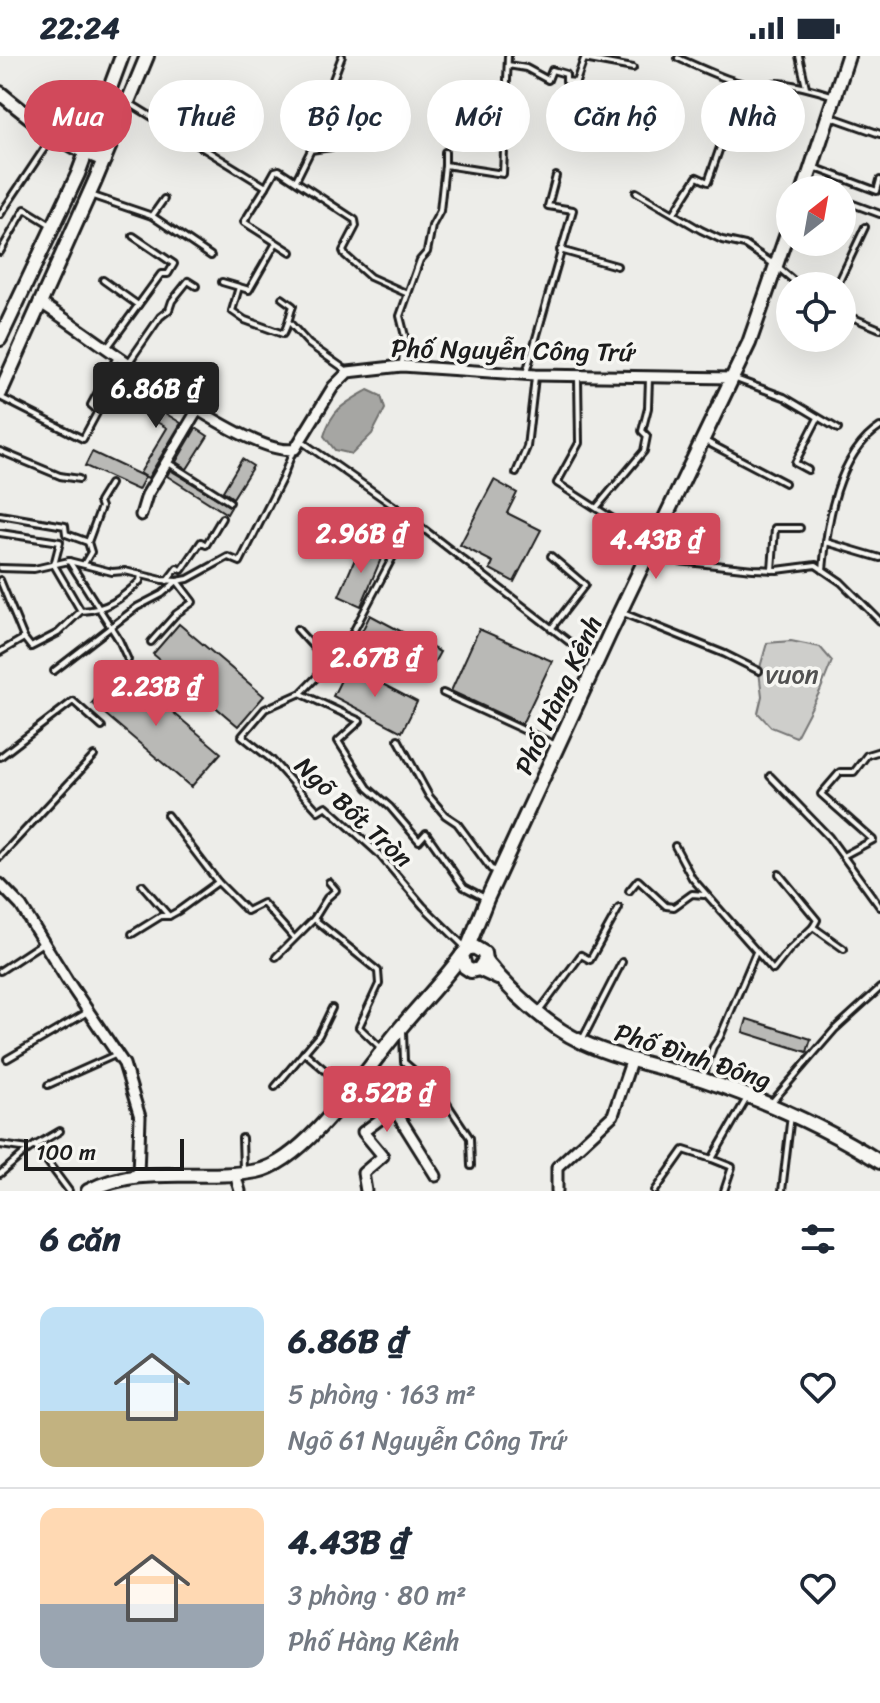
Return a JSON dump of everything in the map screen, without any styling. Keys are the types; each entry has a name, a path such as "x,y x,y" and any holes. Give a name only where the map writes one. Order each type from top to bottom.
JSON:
{"street":[{"path":"113,80 122,56"},
{"path":"132,95 147,56"},
{"path":"810,176 848,56"},
{"path":"0,93 24,113"},
{"path":"0,395 107,152"},
{"path":"0,339 86,153 104,160"},
{"name":"Phố Hàng Kênh","path":"88,1191 106,1181 138,1175 239,1173 278,1164 295,1152 363,1078 403,1025 464,957 487,899 620,612 749,343 778,256"},
{"path":"39,302 106,350 198,409 255,442 280,449 298,445 333,387 348,372"},
{"name":"Phố Nguyễn Công Trứ","path":"348,372 402,366 530,375 733,378"},
{"path":"141,515 147,495 198,409"},
{"path":"0,884 21,906 124,1064 140,1117 138,1175"},
{"name":"Phố Hàng Kênh","path":"478,920 482,960"},
{"path":"474,947 482,960 471,971 464,957 474,947"},
{"name":"Phố Đình Đông","path":"482,960 538,1013 581,1042 771,1104 880,1162"},
{"path":"557,1191 557,1167 613,1115 632,1059"},
{"path":"363,1078 394,1109 436,1176"},
{"path":"366,1191 363,1173 383,1156 363,1132 394,1109"},
{"path":"239,1173 240,1191"}],"lane":[{"path":"296,180 311,150 331,147 338,96 331,85 342,56"},
{"path":"508,56 508,80"},
{"path":"799,56 806,87"},
{"path":"678,58 712,73 764,87 778,82 833,96"},
{"path":"508,65 526,68 548,80 552,70 566,74 566,81 576,82 584,59 633,68"},
{"path":"132,105 266,187"},
{"path":"827,116 880,134"},
{"path":"0,215 42,152"},
{"path":"402,366 405,336 400,316 420,260 427,252 432,226 440,211 445,152"},
{"path":"445,165 503,174 505,152"},
{"path":"674,213 697,177 708,182 718,152"},
{"path":"811,166 877,191 880,180"},
{"path":"291,252 244,222 275,171 279,170 356,222 343,251 356,267 370,277 408,294"},
{"path":"516,473 527,447 530,375 560,250 573,210 548,206 556,176"},
{"path":"636,192 722,240 745,245 783,272"},
{"path":"88,194 152,216 211,256"},
{"path":"152,216 164,199"},
{"path":"856,205 880,214"},
{"path":"0,252 25,209 53,226"},
{"path":"844,272 865,227"},
{"path":"106,350 161,274 168,274 174,264 133,236"},
{"path":"222,282 249,290 276,243"},
{"path":"560,250 617,266"},
{"path":"103,280 138,305"},
{"path":"127,364 188,281 196,286"},
{"path":"239,287 232,311 245,320 283,334 290,323"},
{"path":"282,298 293,306 290,323 309,344 348,372"},
{"path":"856,319 880,329"},
{"path":"0,395 83,439 98,411 91,405 117,357"},
{"path":"578,376 579,443 557,483 597,507 650,551 772,570 816,565 841,582 879,618"},
{"path":"597,507 644,451 647,436 642,431 648,408 649,376"},
{"path":"733,378 784,397 838,429"},
{"path":"808,470 795,463 818,418"},
{"path":"823,570 826,542 841,482 863,438 880,427"},
{"path":"703,440 785,483"},
{"path":"0,568 34,569 69,561 112,572 177,581 188,579 228,557 240,562 298,445 412,521 597,663"},
{"path":"0,451 60,476 79,479"},
{"path":"167,462 230,502"},
{"path":"84,564 91,552 88,542 101,507 99,502 110,484"},
{"path":"0,515 65,526 66,534 88,542"},
{"path":"167,581 177,568 182,570 201,542 206,545 222,518"},
{"name":"Ngõ Bốt Tròn","path":"412,521 344,649 301,693 265,709 242,736 272,760 318,811 326,806 378,853 464,957"},
{"path":"772,570 775,528 800,528"},
{"path":"0,533 60,542 54,565 81,611"},
{"path":"826,542 880,558"},
{"path":"551,556 585,585 551,629"},
{"path":"69,561 128,660"},
{"path":"0,580 24,638 31,647 58,633 81,611 100,610 128,592 140,581 141,574"},
{"path":"54,671 137,607 162,594 177,581"},
{"path":"151,642 176,614 193,602 177,581"},
{"path":"620,612 759,671"},
{"path":"297,629 330,665"},
{"path":"0,652 24,638"},
{"path":"301,693 360,721 338,741 368,788 390,807 419,841 426,833 464,887 487,899"},
{"path":"443,693 558,746"},
{"path":"0,757 73,701 102,727"},
{"path":"398,739 429,796 445,815 457,823 491,869 501,872"},
{"path":"843,856 873,840 821,794 840,772 854,772 867,755 880,751"},
{"path":"0,857 94,756"},
{"path":"770,776 829,837 880,907"},
{"path":"167,815 218,882 247,911 263,903 294,938"},
{"path":"675,846 692,878 773,970 817,920 779,874"},
{"path":"629,891 638,880 666,906 674,907 692,894 706,895"},
{"path":"132,934 161,916 169,916 218,882"},
{"path":"276,957 314,919 336,890 329,882"},
{"path":"142,885 169,916"},
{"path":"538,1013 581,955 590,960 619,908"},
{"path":"314,919 378,971 379,984 375,996 359,1027 383,1050"},
{"path":"813,927 844,949"},
{"path":"0,971 43,942"},
{"path":"703,1080 713,1047 756,952"},
{"path":"581,1042 622,962"},
{"path":"771,1104 835,1029 880,988"},
{"path":"275,1087 319,1035 332,1008"},
{"path":"7,1059 88,1012"},
{"path":"403,1025 404,1062 440,1093 470,1138 471,1166"},
{"path":"304,1052 350,1092"},
{"path":"48,1085 117,1054"},
{"path":"712,1159 748,1096"},
{"path":"782,1191 791,1113"},
{"path":"0,1174 29,1149 60,1131"},
{"path":"239,1173 242,1138"},
{"path":"0,1145 29,1149"},
{"path":"35,1145 69,1191"},
{"path":"655,1191 684,1150 732,1167 724,1191"}],"green space":[{"name":"vuon","path":"791,641 820,647 832,661 796,737 771,727 758,713 762,696 759,671 767,643"}],"shaded area":[{"path":"368,390 381,396 385,409 372,434 352,454 335,450 324,436 331,419 346,403"}],"building":[{"path":"134,394 181,423 148,478 140,473 167,428 128,405"},
{"path":"196,428 208,436 187,469 176,462"},
{"path":"92,452 145,477 138,490 85,466"},
{"path":"242,459 253,466 233,498 223,491"},
{"path":"170,470 231,507 227,514 167,476"},
{"path":"494,480 517,493 507,513 541,530 514,582 490,569 493,562 460,545"},
{"path":"361,545 383,554 361,606 339,596"},
{"path":"370,615 440,652 428,674 359,637"},
{"path":"179,624 264,696 238,726 153,654"},
{"path":"479,629 552,661 522,724 451,691"},
{"path":"348,666 417,702 402,732 333,696"},
{"path":"121,668 221,753 191,787 92,703"},
{"path":"747,1019 811,1039 807,1052 743,1032"}]}
